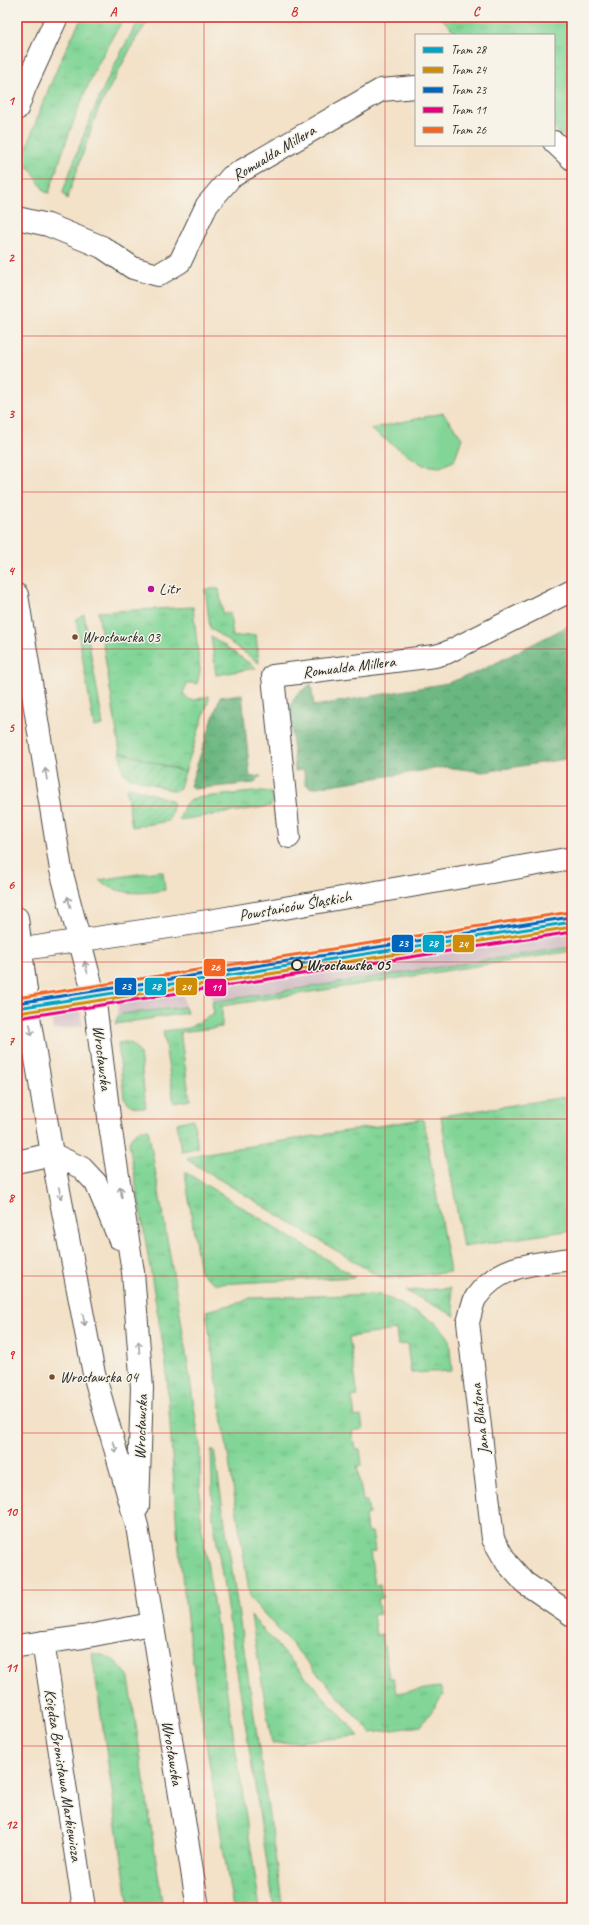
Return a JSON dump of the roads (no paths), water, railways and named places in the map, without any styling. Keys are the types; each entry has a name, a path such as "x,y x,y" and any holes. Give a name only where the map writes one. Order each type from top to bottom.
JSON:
{"street":[{"path":"17,109 25,87 57,17"},
{"name":"Romualda Millera","path":"17,218 48,225 102,248 134,268 158,275 180,262 207,205 231,177 381,90 415,87"},
{"path":"555,143 572,159"},
{"name":"Romualda Millera","path":"289,837 273,676 435,656 446,653 572,590"},
{"name":"Wrocławska","path":"17,595 61,870 94,996 110,1125 133,1272 142,1388 137,1526"},
{"name":"Powstańców Śląskich","path":"19,950 215,920 572,858"},
{"name":"Wrocławska","path":"17,918 19,950 27,1006 52,1154 94,1374 137,1526 198,1908"},
{"path":"17,1162 52,1154 82,1168 96,1182 133,1272"},
{"name":"Jana Blatona","path":"572,1259 516,1267 496,1277 476,1297 468,1322 494,1539 507,1563 525,1583 572,1615"},
{"path":"17,1646 83,1637 152,1624"},
{"name":"Księdza Bronisława Markiewicza","path":"43,1642 84,1908"}],"tram line":[{"name":"26","path":"17,998 570,912"},
{"name":"23","path":"17,1003 571,917"},
{"name":"28","path":"17,1008 572,922"},
{"name":"24","path":"18,1013 572,927"},
{"name":"11","path":"18,1018 572,932"}],"place":[{"name":"Litr","path":"151,589"},
{"name":"Wrocławska 03","path":"75,637"},
{"name":"Wrocławska 05","path":"297,965"},
{"name":"Wrocławska 04","path":"52,1377"}]}
